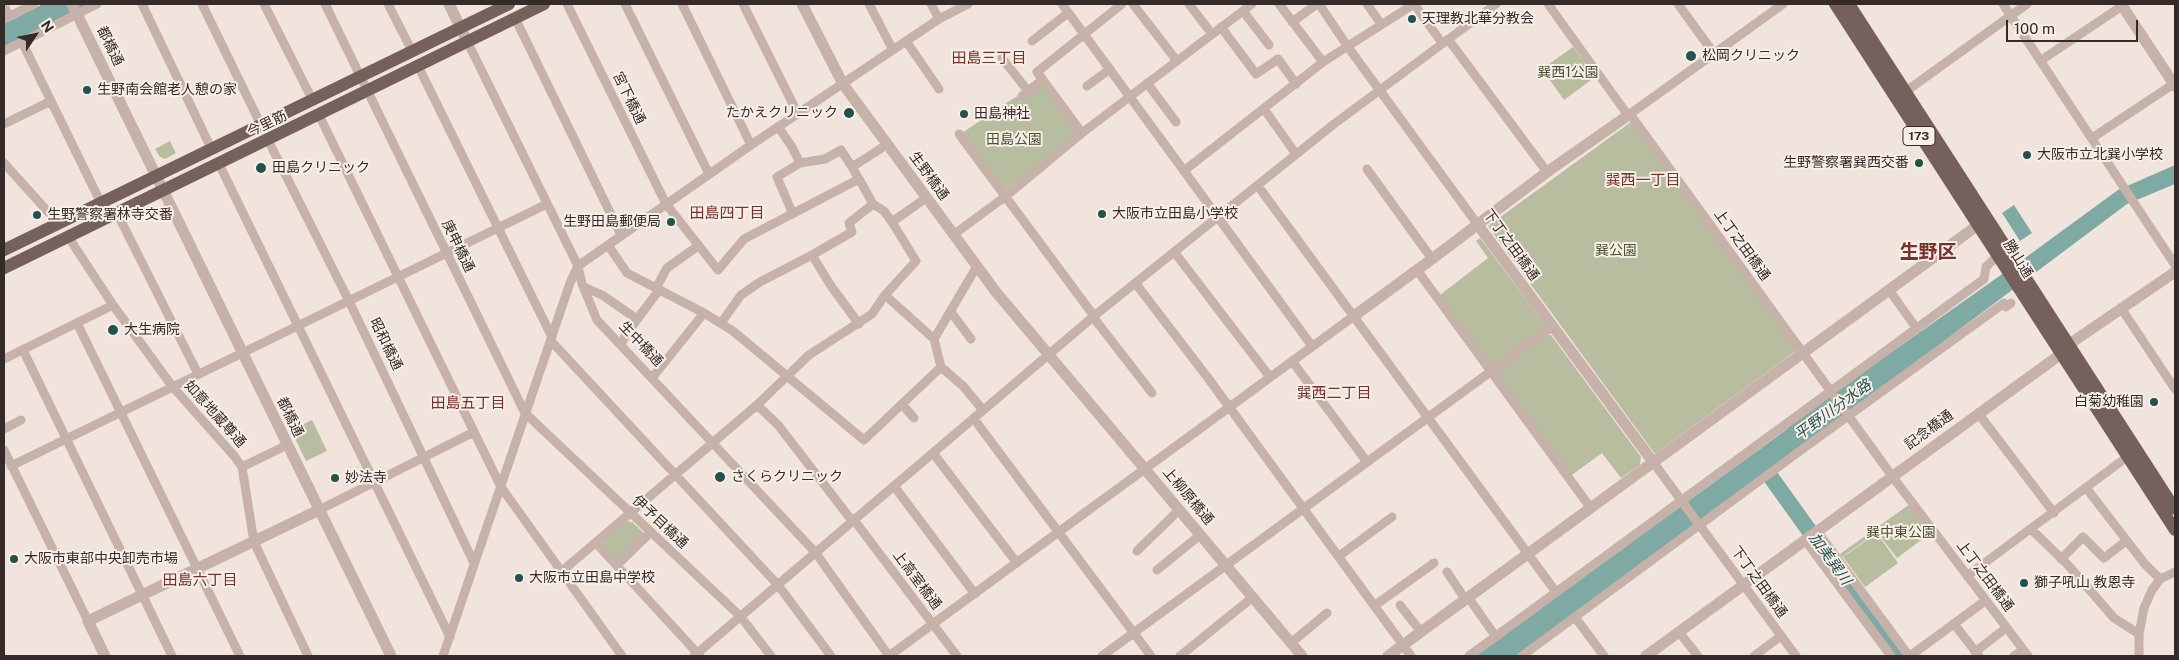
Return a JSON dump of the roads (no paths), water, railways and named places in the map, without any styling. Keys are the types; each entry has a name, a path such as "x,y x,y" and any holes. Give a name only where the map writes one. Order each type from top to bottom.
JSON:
{"main road":[{"name":"今里筋","path":"4,250 509,4"},
{"name":"今里筋","path":"4,268 69,238 544,4"},
{"name":"勝山通","path":"1835,4 1998,255 2010,264"},
{"name":"勝山通","path":"1849,4 2064,349 2127,457 2175,530"},
{"name":"勝山通","path":"2064,349 2174,504"}],"street":[{"path":"4,5 6,17 34,4"},
{"path":"4,51 75,10 97,4"},
{"path":"142,4 211,148"},
{"path":"202,4 260,124"},
{"path":"264,4 312,100"},
{"path":"325,4 360,76"},
{"path":"388,4 412,51"},
{"name":"生中橋通","path":"449,4 578,266 597,320 815,552 889,656"},
{"name":"宮下橋通","path":"567,4 666,204 718,270 744,238 792,212"},
{"path":"625,4 709,174"},
{"path":"682,4 751,145"},
{"path":"743,4 798,114"},
{"name":"生野橋通","path":"802,4 843,84 953,235 1050,355"},
{"path":"869,4 893,50"},
{"path":"931,4 939,19"},
{"path":"443,656 525,413 578,266 776,128 939,19 968,4"},
{"path":"1062,4 1312,346"},
{"path":"1082,133 1037,72 1084,34 1109,8 1122,4"},
{"path":"1133,4 1177,61"},
{"path":"1189,4 1212,34"},
{"path":"1279,4 1323,62"},
{"path":"1292,22 1318,4"},
{"name":"下丁之田橋通","path":"1318,4 1378,90 1796,656"},
{"path":"1367,4 1381,24"},
{"path":"1185,170 1323,62 1414,4 1547,172"},
{"path":"596,543 698,655 815,552 1093,317 1378,90 1496,4"},
{"name":"上丁之田橋通","path":"1548,4 1892,476 2026,653"},
{"path":"1678,4 1715,55"},
{"path":"889,656 934,625 1229,406 1432,259 1547,172 1715,55 1783,4"},
{"path":"2003,4 2175,265"},
{"path":"1905,92 2027,4"},
{"path":"2040,61 2121,5 2175,84 2092,138"},
{"path":"953,235 1006,196 1082,133 1246,7 1269,45"},
{"name":"都橋通","path":"75,10 391,656"},
{"path":"1032,41 1068,13"},
{"path":"515,18 622,236"},
{"path":"1221,27 1256,74 1278,59 1296,84"},
{"path":"906,41 939,89"},
{"path":"22,42 101,202"},
{"path":"1002,58 1025,93 1042,80"},
{"path":"418,66 551,339 674,475 778,584 831,656"},
{"path":"1087,86 1110,69"},
{"name":"庚申橋通","path":"360,76 525,413"},
{"path":"1147,83 1176,122"},
{"path":"4,124 51,101"},
{"path":"1264,109 1296,154"},
{"path":"319,115 501,487 622,656"},
{"path":"776,128 786,139 800,164"},
{"path":"959,134 1152,394"},
{"name":"昭和橋通","path":"268,140 349,301 474,563"},
{"path":"852,167 888,144"},
{"path":"561,572 788,378 809,355 872,314 916,261 884,211 873,204 841,150 825,159 800,164 777,177 792,212 858,179"},
{"path":"4,163 58,223"},
{"path":"219,164 450,637"},
{"path":"1367,169 1432,259"},
{"path":"1258,186 1556,592"},
{"path":"892,222 926,198"},
{"path":"11,466 547,204"},
{"path":"722,324 741,295 760,282 852,232 849,224 873,204"},
{"path":"118,214 198,374"},
{"path":"1388,656 1978,225"},
{"name":"如意地蔵尊通","path":"69,238 113,306 172,386 242,467 254,542 308,656"},
{"path":"608,245 627,273 722,324 864,440 941,366"},
{"path":"621,344 658,289 667,268 698,246"},
{"path":"1175,253 1270,377"},
{"path":"812,255 831,286 859,324"},
{"path":"1469,656 1682,502 1984,279 1986,268 1998,255"},
{"path":"934,339 977,266"},
{"path":"1417,270 1590,508"},
{"name":"記念橋通","path":"1646,656 2064,349 2175,272"},
{"path":"1136,284 1229,406 1411,656"},
{"path":"584,287 602,295 637,319"},
{"path":"1889,290 1916,329"},
{"path":"885,296 934,339 941,366 963,386 983,410"},
{"path":"1522,656 1848,415 2004,304 2006,307 2012,303"},
{"path":"4,359 113,306"},
{"path":"2121,308 2175,389"},
{"path":"951,312 970,339"},
{"path":"652,378 704,313"},
{"path":"77,323 240,656"},
{"path":"1102,656 1553,326"},
{"path":"23,350 172,656"},
{"name":"上柳原橋通","path":"1050,355 1302,656"},
{"path":"1292,361 1367,462"},
{"name":"上高室橋通","path":"757,404 778,425 957,656"},
{"path":"902,404 914,418"},
{"name":"伊予目橋通","path":"525,413 742,617 770,656"},
{"path":"1978,413 2054,513"},
{"path":"974,419 1151,656"},
{"path":"4,429 22,420"},
{"path":"88,621 254,542 474,432"},
{"path":"242,467 287,444"},
{"path":"4,450 105,656"},
{"path":"933,452 1017,563"},
{"path":"1967,576 2032,530 2127,457"},
{"path":"894,486 975,594"},
{"path":"2087,489 2126,541 2160,579"},
{"path":"1137,551 1180,510"},
{"path":"1339,556 1392,517"},
{"path":"2032,530 2062,559 2114,618 2139,634"},
{"path":"617,564 650,532"},
{"path":"1157,570 1200,535"},
{"path":"1811,536 1910,656 1986,601"},
{"path":"1811,536 1891,656"},
{"path":"2062,559 2083,537 2104,558 2126,541"},
{"path":"1374,606 1434,563"},
{"path":"1447,572 1496,637"},
{"path":"2139,656 2139,634 2144,608 2160,579 2175,572"},
{"path":"1180,656 1253,597"},
{"path":"1400,605 1420,632"},
{"path":"1291,643 1327,613"},
{"path":"1576,617 1604,656"},
{"path":"1954,624 1977,654 2006,628"},
{"path":"1679,632 1698,656"},
{"path":"1754,656 1781,636"},
{"path":"2014,656 2026,653"}],"water":[{"path":"43,4 89,4 4,47 4,24"},
{"name":"平野川分水路","path":"2175,165 2175,184 2127,204 1828,428 1516,656 1475,656 1786,430 1791,423 2118,190"},
{"path":"2014,205 2032,233 2020,241 2002,213"}],"waterway":[{"name":"加美巽川","path":"1760,462 1899,656"}],"place":[{"name":"天理教北華分教会","path":"1412,19"},
{"name":"松岡クリニック","path":"1691,56"},
{"name":"生野南会館老人憩の家","path":"87,90"},
{"name":"たかえクリニック","path":"849,113"},
{"name":"田島神社","path":"964,114"},
{"name":"大阪市立北巽小学校","path":"2027,155"},
{"name":"生野警察署巽西交番","path":"1919,163"},
{"name":"田島クリニック","path":"261,168"},
{"name":"大阪市立田島小学校","path":"1102,214"},
{"name":"生野警察署林寺交番","path":"37,215"},
{"name":"生野田島郵便局","path":"671,222"},
{"name":"大生病院","path":"113,330"},
{"name":"白菊幼稚園","path":"2154,402"},
{"name":"さくらクリニック","path":"720,477"},
{"name":"妙法寺","path":"335,478"},
{"name":"大阪市東部中央卸売市場","path":"14,559"},
{"name":"大阪市立田島中学校","path":"519,578"},
{"name":"獅子吼山 教恩寺","path":"2024,583"}],"district":[{"name":"田島三丁目","path":"989,58"},
{"name":"巽西一丁目","path":"1643,180"},
{"name":"田島四丁目","path":"727,213"},
{"name":"生野区","path":"1928,252"},
{"name":"巽西二丁目","path":"1334,393"},
{"name":"田島五丁目","path":"468,403"},
{"name":"田島六丁目","path":"200,580"}],"park label":[{"name":"巽西1公園","path":"1568,73"},
{"name":"田島公園","path":"1014,140"},
{"name":"巽公園","path":"1616,251"},
{"name":"巽中東公園","path":"1901,533"}]}
